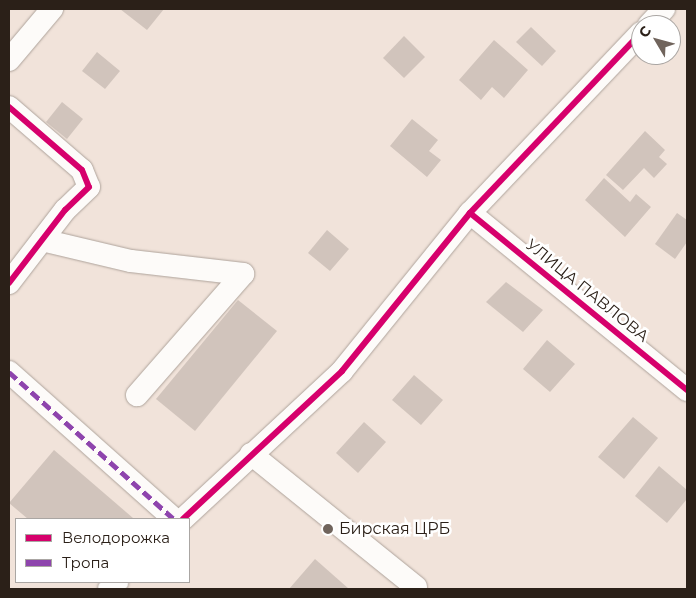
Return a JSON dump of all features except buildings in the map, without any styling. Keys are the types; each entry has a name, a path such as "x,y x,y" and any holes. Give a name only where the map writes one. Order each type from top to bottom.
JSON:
{"street":[{"path":"9,60 52,9"},
{"path":"184,518 342,371 470,213 631,44"},
{"path":"9,107 82,170 89,187 65,210 9,284"},
{"name":"УЛИЦА ПАВЛОВА","path":"470,213 687,390"},
{"path":"42,240 131,261 243,274 137,395"},
{"path":"9,372 173,518"},
{"path":"251,454 416,587"}],"marked path":[{"path":"9,372 173,518"}],"cycle path":[{"path":"184,518 342,371 470,213 631,44"},
{"path":"9,107 82,170 89,187 65,210 9,283"},
{"path":"470,213 687,390"}],"place":[{"name":"Бирская ЦРБ","path":"328,529"}]}
